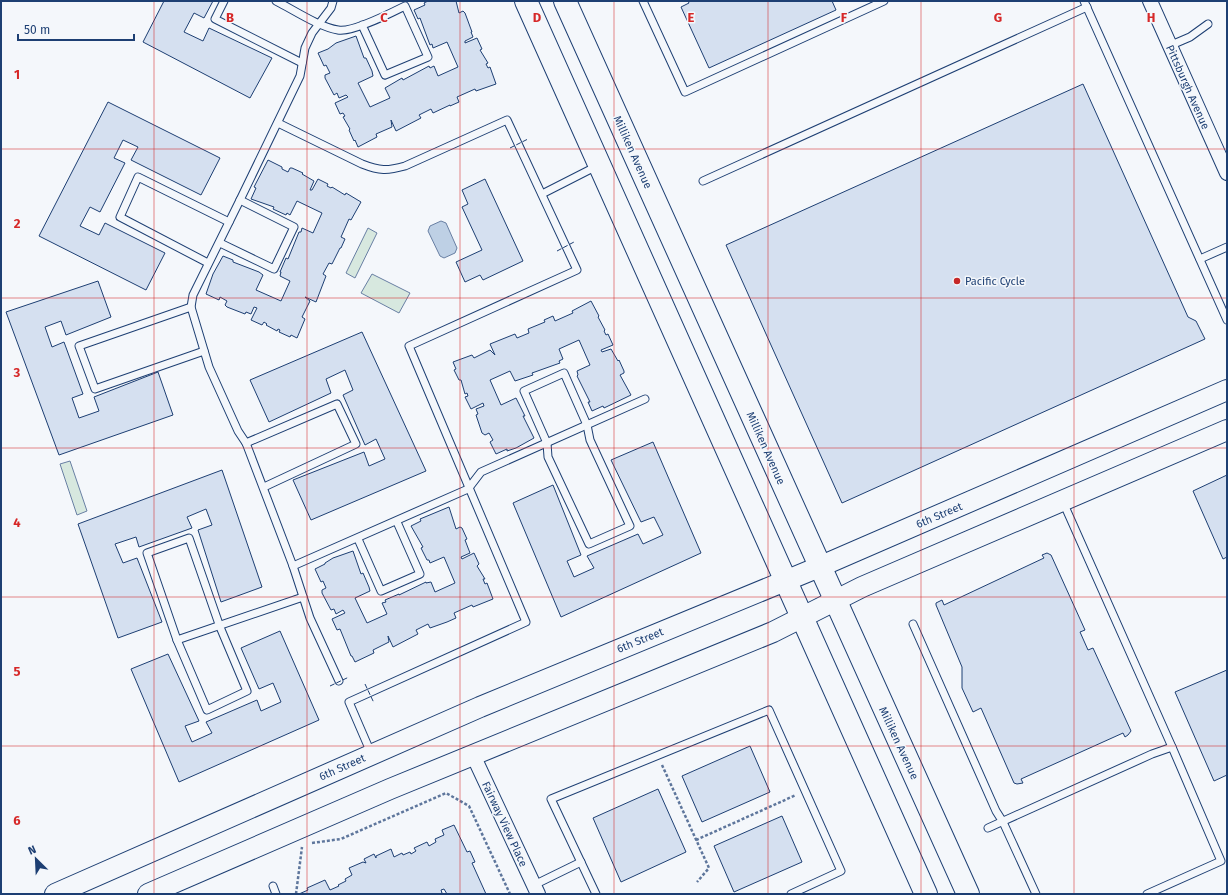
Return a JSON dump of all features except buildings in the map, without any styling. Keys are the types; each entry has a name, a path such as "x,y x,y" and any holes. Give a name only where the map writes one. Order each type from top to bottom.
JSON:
{"main road":[{"path":"526,1 598,165 926,894"},
{"name":"Milliken Avenue","path":"565,1 819,567 968,894"},
{"name":"6th Street","path":"55,894 480,707 819,567 1227,390"},
{"path":"148,894 473,755 773,632 835,602 862,587 1227,430"}],"street":[{"name":"Pittsburgh Avenue","path":"1150,1 1226,169"},
{"name":"Fairway View Place","path":"473,755 536,890"}],"lane":[{"path":"224,1 215,19 302,63"},
{"path":"276,1 319,23 339,30 362,25 405,6 428,57 384,75 362,25"},
{"path":"333,1 331,8 319,23 305,48 300,76 220,243 208,263 193,295 191,307 204,351 264,487 310,618 339,681"},
{"path":"643,1 685,92 884,1"},
{"path":"703,181 1085,4 1227,320"},
{"path":"1170,46 1190,37 1208,24"},
{"path":"278,123 362,164 375,169 388,171 405,166 508,120 577,270 409,346 468,489 526,622 349,702 371,755"},
{"path":"542,194 598,165"},
{"path":"208,263 120,217 138,177 229,222"},
{"path":"220,243 274,269 294,227 240,200"},
{"path":"1200,259 1227,247"},
{"path":"191,307 79,346 95,389 204,351"},
{"path":"564,373 587,425 590,440 630,526 589,544 548,457 547,443 524,391 564,373"},
{"path":"293,566 397,522 468,489 481,472 645,399"},
{"path":"246,444 336,404 356,444 264,487"},
{"path":"1062,502 1172,747 1221,861 1148,894"},
{"path":"358,539 381,591 420,574 397,522"},
{"path":"190,538 220,627 247,691 207,710 177,640 146,553 190,538"},
{"path":"177,640 220,627 303,597"},
{"path":"913,624 996,811 1003,822 1036,894"},
{"path":"596,894 551,799 769,710 841,871 791,894"},
{"path":"988,828 1152,754 1172,747"},
{"path":"536,890 581,862"},
{"path":"273,886 276,894"}],"path":[{"path":"658,755 709,868 697,882"},
{"path":"696,840 805,791"},
{"path":"309,844 341,839 446,793 470,806 510,894"},
{"path":"296,894 297,874 302,846"}],"shaded area":[{"path":"368,228 377,233 355,278 346,273"},
{"path":"372,274 410,293 399,313 361,293"},
{"path":"70,461 87,511 77,515 60,464"}],"water":[{"path":"441,221 446,223 457,248 455,253 444,258 440,256 428,231 430,226"}],"fence":[{"path":"510,148 528,139"},
{"path":"557,251 574,242"},
{"path":"330,686 349,677"},
{"path":"365,684 374,703"}],"place":[{"name":"Pacific Cycle","path":"957,281"}]}
